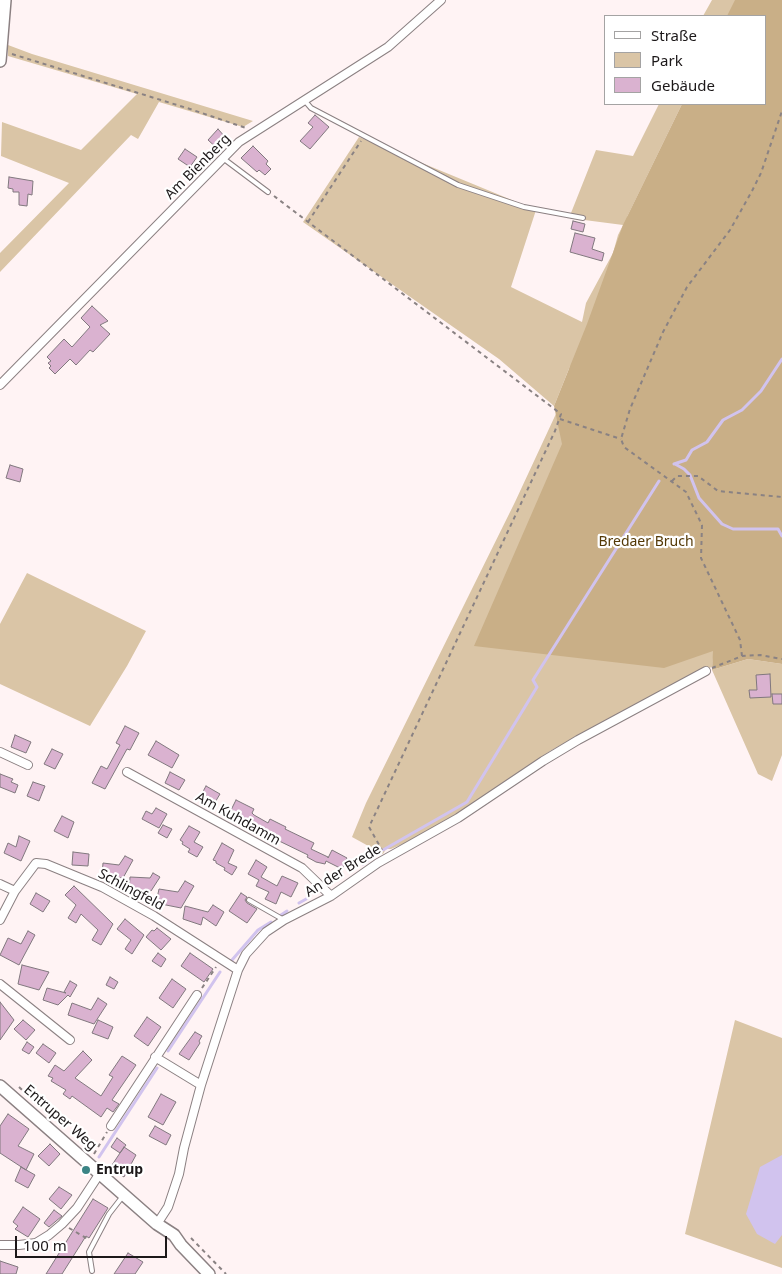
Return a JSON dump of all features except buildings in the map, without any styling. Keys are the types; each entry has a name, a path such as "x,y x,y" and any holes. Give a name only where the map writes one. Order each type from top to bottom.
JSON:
{"main road":[{"path":"0,62 4,0"},
{"name":"Entruper Weg","path":"0,1086 161,1227 171,1239 181,1245 209,1274"}],"street":[{"name":"Am Bienberg","path":"0,385 239,142 388,47 441,0"},
{"name":"An der Brede","path":"161,1227 179,1174 201,1085 238,970 246,954 266,932 284,920 331,896 386,858 458,818 578,740 706,671"},
{"path":"0,752 28,765"},
{"name":"Am Kuhdamm","path":"127,772 302,868 331,896"},
{"name":"Schlingfeld","path":"0,920 15,891 36,863 46,864 102,887 154,916 238,970"},
{"path":"0,884 15,891"},
{"path":"0,984 70,1040"},
{"path":"111,1126 197,995"},
{"path":"155,1057 201,1085"},
{"path":"0,1245 19,1245 36,1242 49,1235 76,1208 100,1173"}],"lane":[{"path":"304,100 311,108 458,185 524,207 583,218"},
{"path":"223,158 268,192"},
{"path":"250,900 284,920"},
{"path":"92,1271 89,1252 109,1214 124,1195"}],"path":[{"path":"1,51 135,91 256,131"},
{"path":"742,656 740,640 701,558 702,525 686,492 624,448 621,439 630,409 664,332 687,287 730,230 752,192 761,173 782,111"},
{"path":"308,222 364,137"},
{"path":"268,192 561,414 369,826 386,858"},
{"path":"560,418 621,439"},
{"path":"671,481 677,476 698,476 718,491 782,497"},
{"path":"706,671 742,656 760,655 782,659"},
{"path":"197,995 221,959"},
{"path":"87,1162 111,1126"},
{"path":"62,1224 85,1238"}],"green space":[{"name":"Bredaer Bruch","path":"712,0 782,0 712,667 700,671 550,751 465,809 414,839 391,849 386,849 383,854 352,837 366,803 515,502 561,403 570,366 554,406 499,359 303,222 359,137 536,210 511,287 582,322 586,303 613,253 623,225 569,218 596,150 633,156 658,105 682,105 627,217 767,105 767,15 704,15"},
{"name":"Bredaer Bruch","path":"735,0 782,0 782,664 748,659 712,670 713,651 664,668 474,646 562,444 554,406 587,324 623,225 682,105 767,105 767,15 728,15"},
{"path":"8,45 253,121 243,127 159,102 138,139 131,135 0,272 0,253 69,183 1,156 2,122 81,150 137,94 8,56"},
{"path":"27,573 146,631 90,726 0,684 0,624"},
{"path":"748,659 782,664 782,755 772,781 758,774 712,670"},
{"path":"735,1020 782,1038 782,1268 685,1234"}],"shaded area":[{"path":"782,1155 782,1235 775,1244 757,1234 746,1214 760,1167"}],"waterway":[{"path":"674,464 686,460 692,450 707,442 723,420 742,410 761,391 782,359"},
{"path":"675,464 690,475 699,498 722,524 733,529 778,529 782,536"},
{"path":"383,850 467,802 537,687 533,680 659,481"},
{"path":"363,864 372,857"},
{"path":"299,903 308,898"},
{"path":"281,915 287,911"},
{"path":"232,960 258,930 271,922"},
{"path":"168,1051 220,972"},
{"path":"99,1157 157,1068"}],"place":[{"name":"Entrup","path":"86,1170"}]}
